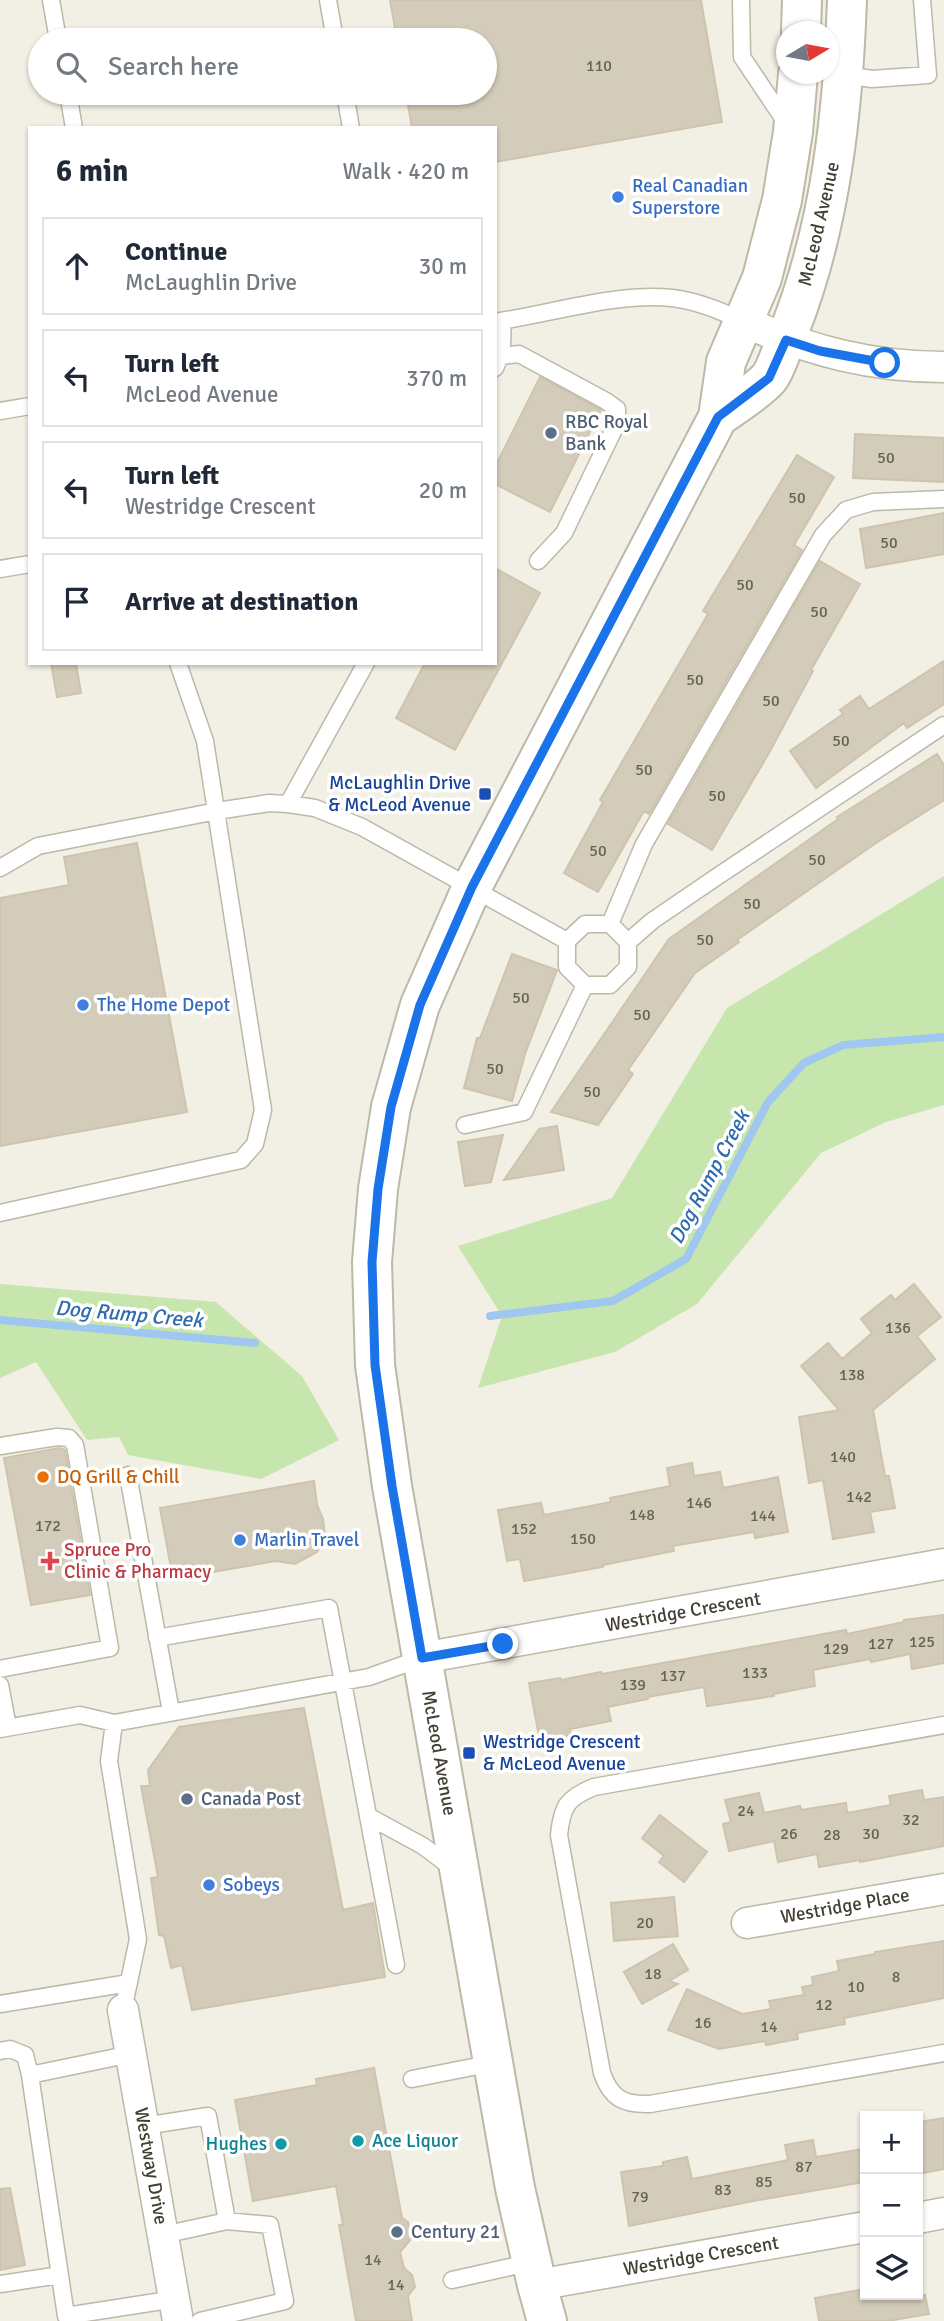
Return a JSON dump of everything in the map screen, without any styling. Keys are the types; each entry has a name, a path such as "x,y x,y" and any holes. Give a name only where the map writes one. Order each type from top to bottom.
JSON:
{"street":[{"path":"801,21 802,0"},
{"name":"McLeod Avenue","path":"718,417 769,378 806,289 825,210 837,142 844,75 847,0"},
{"name":"McLeod Avenue","path":"547,2321 515,2188 392,1486 375,1365 372,1262 378,1189 391,1107 420,1005 472,887 718,417 726,362 762,278 782,200 793,132 797,84"},
{"path":"744,322 786,340 851,359 944,367"},
{"name":"Westridge Crescent","path":"422,1658 944,1564"},
{"name":"Westridge Place","path":"747,1923 944,1889"},
{"name":"Westway Drive","path":"126,1997 131,2054 176,2310"},
{"path":"923,2217 944,2213"},
{"name":"Westridge Crescent","path":"534,2274 860,2228"}],"lane":[{"path":"51,0 56,28"},
{"path":"328,0 333,28"},
{"path":"741,0 742,57 793,132"},
{"path":"844,75 872,79 928,75 922,0"},
{"path":"70,105 74,126"},
{"path":"347,105 351,126"},
{"path":"538,561 564,533 617,423 617,409 519,354 498,362 498,322 629,297 673,298 719,310 744,322"},
{"path":"0,411 28,406"},
{"path":"610,924 644,845 823,535 846,510 873,502 944,499"},
{"path":"0,569 28,564"},
{"path":"0,1213 241,1160 255,1144 263,1110 217,811 205,741 179,665"},
{"path":"288,804 365,665"},
{"path":"628,942 652,921 704,885 944,725"},
{"path":"0,868 38,846 217,811 269,803 288,804 315,808 362,827 567,941"},
{"path":"585,923 610,924 628,942 628,967 610,985 585,985 567,967 567,941 585,923"},
{"path":"465,1125 524,1112 585,985"},
{"path":"0,1446 57,1437 69,1438 75,1445 110,1648 0,1670"},
{"path":"128,1475 171,1712"},
{"path":"158,1638 328,1608 396,1965"},
{"path":"0,1685 4,1728 80,1715 114,1723 369,1677 422,1658"},
{"path":"0,2004 126,1997 138,1939 109,1761 114,1723"},
{"path":"944,1725 594,1787 569,1800 561,1816 559,1835 602,2073 608,2089 622,2101 635,2105 650,2104 944,2053"},
{"path":"368,1816 423,1846 461,1875"},
{"path":"0,2051 10,2049 25,2054 66,2316 176,2310"},
{"path":"30,2075 131,2054"},
{"path":"412,2079 493,2063"},
{"path":"144,2126 208,2116 227,2221"},
{"path":"163,2235 227,2221 270,2225 285,2301 200,2321"},
{"path":"452,2280 534,2274"},
{"path":"0,2284 60,2275"}],"green space":[{"path":"944,876 944,1105 886,1122 821,1153 697,1304 615,1352 478,1388 502,1316 458,1246 612,1198 727,1008"},
{"path":"0,1284 216,1302 302,1376 339,1440 261,1479 128,1455 119,1437 87,1440 36,1362 0,1378"}],"building":[{"path":"390,0 701,0 722,122 497,162 497,126 412,126 408,105 497,105 497,28 395,28"},
{"name":"RBC Royal Bank","path":"540,377 601,410 550,512 497,485 497,463"},
{"path":"855,434 944,438 944,482 853,478"},
{"path":"797,455 834,477 794,545 802,550 649,814 644,811 598,892 564,873 603,802 600,800 708,614 703,611"},
{"path":"944,513 944,554 866,568 860,529"},
{"path":"820,561 860,584 811,670 813,671 769,753 712,850 668,824"},
{"path":"497,569 540,593 455,750 396,718 424,665 497,665"},
{"path":"944,661 944,704 907,728 904,723 816,788 790,751 843,714 840,710 860,696 869,709"},
{"path":"51,665 76,665 81,693 57,697"},
{"path":"937,754 944,765 944,800 876,843 737,940 739,942 695,973 628,1070 633,1074 598,1125 551,1112 669,939 838,819 837,817"},
{"name":"The Home Depot","path":"137,843 187,1112 0,1146 0,898 69,885 64,857"},
{"path":"512,954 557,970 525,1054 512,1101 464,1088 477,1038 480,1038"},
{"path":"557,1126 564,1170 504,1180 539,1129"},
{"path":"503,1135 491,1182 465,1186 458,1142"},
{"path":"914,1284 941,1317 917,1336 935,1359 873,1410 885,1476 889,1476 895,1508 870,1512 874,1532 833,1539 823,1480 809,1483 799,1417 839,1410 801,1366 828,1343 842,1359 872,1333 861,1319 891,1295 895,1300"},
{"path":"59,1448 65,1450 90,1595 31,1605 4,1458"},
{"path":"692,1463 694,1476 720,1472 723,1488 778,1477 788,1532 755,1538 754,1532 673,1546 674,1551 524,1581 520,1559 507,1561 498,1510 541,1503 544,1515 611,1502 610,1498 670,1486 667,1468"},
{"path":"314,1481 325,1537 317,1552 295,1564 276,1561 173,1579 160,1508"},
{"path":"944,1615 944,1663 912,1669 910,1654 871,1662 870,1659 813,1670 815,1686 774,1696 707,1706 704,1687 648,1697 608,1707 611,1721 570,1729 571,1735 540,1741 529,1683 601,1672 602,1674 846,1630 847,1634 904,1620"},
{"path":"304,1708 343,1910 373,1903 385,1977 192,2010 182,1965 171,1968 164,1936 159,1935 151,1878 158,1877 141,1786 150,1786 148,1770 179,1727"},
{"path":"922,1790 924,1800 944,1797 944,1846 819,1867 817,1854 778,1862 774,1841 729,1851 723,1824 731,1822 725,1800 759,1793 764,1813 800,1806 801,1810 846,1803 847,1813 891,1805 889,1796"},
{"path":"660,1815 707,1852 684,1882 659,1862 664,1856 642,1838"},
{"path":"674,1897 678,1936 614,1941 611,1903"},
{"path":"944,1941 944,1998 844,2018 845,2024 797,2033 798,2039 766,2045 765,2041 719,2049 668,2030 687,1989 742,2014 771,2009 769,2001 804,1995 802,1987 813,1985 812,1977 839,1971 837,1961"},
{"path":"673,1944 688,1970 669,1981 678,1984 642,2004 624,1972"},
{"path":"374,2068 402,2218 408,2222 411,2239 400,2252 404,2268 412,2275 415,2287 408,2296 412,2321 356,2321 339,2225 343,2225 336,2186 253,2201 235,2100 317,2085 316,2079"},
{"path":"944,2118 944,2169 923,2173 923,2121"},
{"path":"813,2140 816,2157 860,2150 860,2183 629,2226 621,2172 663,2166 663,2162 687,2157 692,2179 788,2160 785,2145"},
{"path":"10,2188 25,2265 0,2270 0,2189"},
{"path":"860,2290 860,2300 923,2300 925,2295 929,2314 888,2321 819,2321 815,2298"}],"waterway":[{"name":"Dog Rump Creek","path":"490,1316 613,1301 686,1259 768,1102 804,1063 843,1045 944,1037"},
{"name":"Dog Rump Creek","path":"0,1320 255,1343"}],"place":[{"name":"Real Canadian Superstore","path":"618,197"},
{"name":"RBC Royal Bank","path":"551,433"},
{"name":"McLaughlin Drive & McLeod Avenue","path":"485,794"},
{"name":"The Home Depot","path":"83,1005"},
{"name":"DQ Grill & Chill","path":"43,1477"},
{"name":"Marlin Travel","path":"240,1540"},
{"name":"Spruce Pro Clinic & Pharmacy","path":"50,1561"},
{"name":"Westridge Crescent & McLeod Avenue","path":"469,1753"},
{"name":"Canada Post","path":"187,1799"},
{"name":"Sobeys","path":"209,1885"},
{"name":"Ace Liquor","path":"358,2141"},
{"name":"Hughes","path":"281,2144"},
{"name":"Century 21","path":"397,2232"}],"route":[{"path":"503,1644 422,1658 392,1486 375,1365 372,1262 378,1189 391,1107 420,1005 472,887 718,417 769,378 786,340 851,359 885,363"}]}
